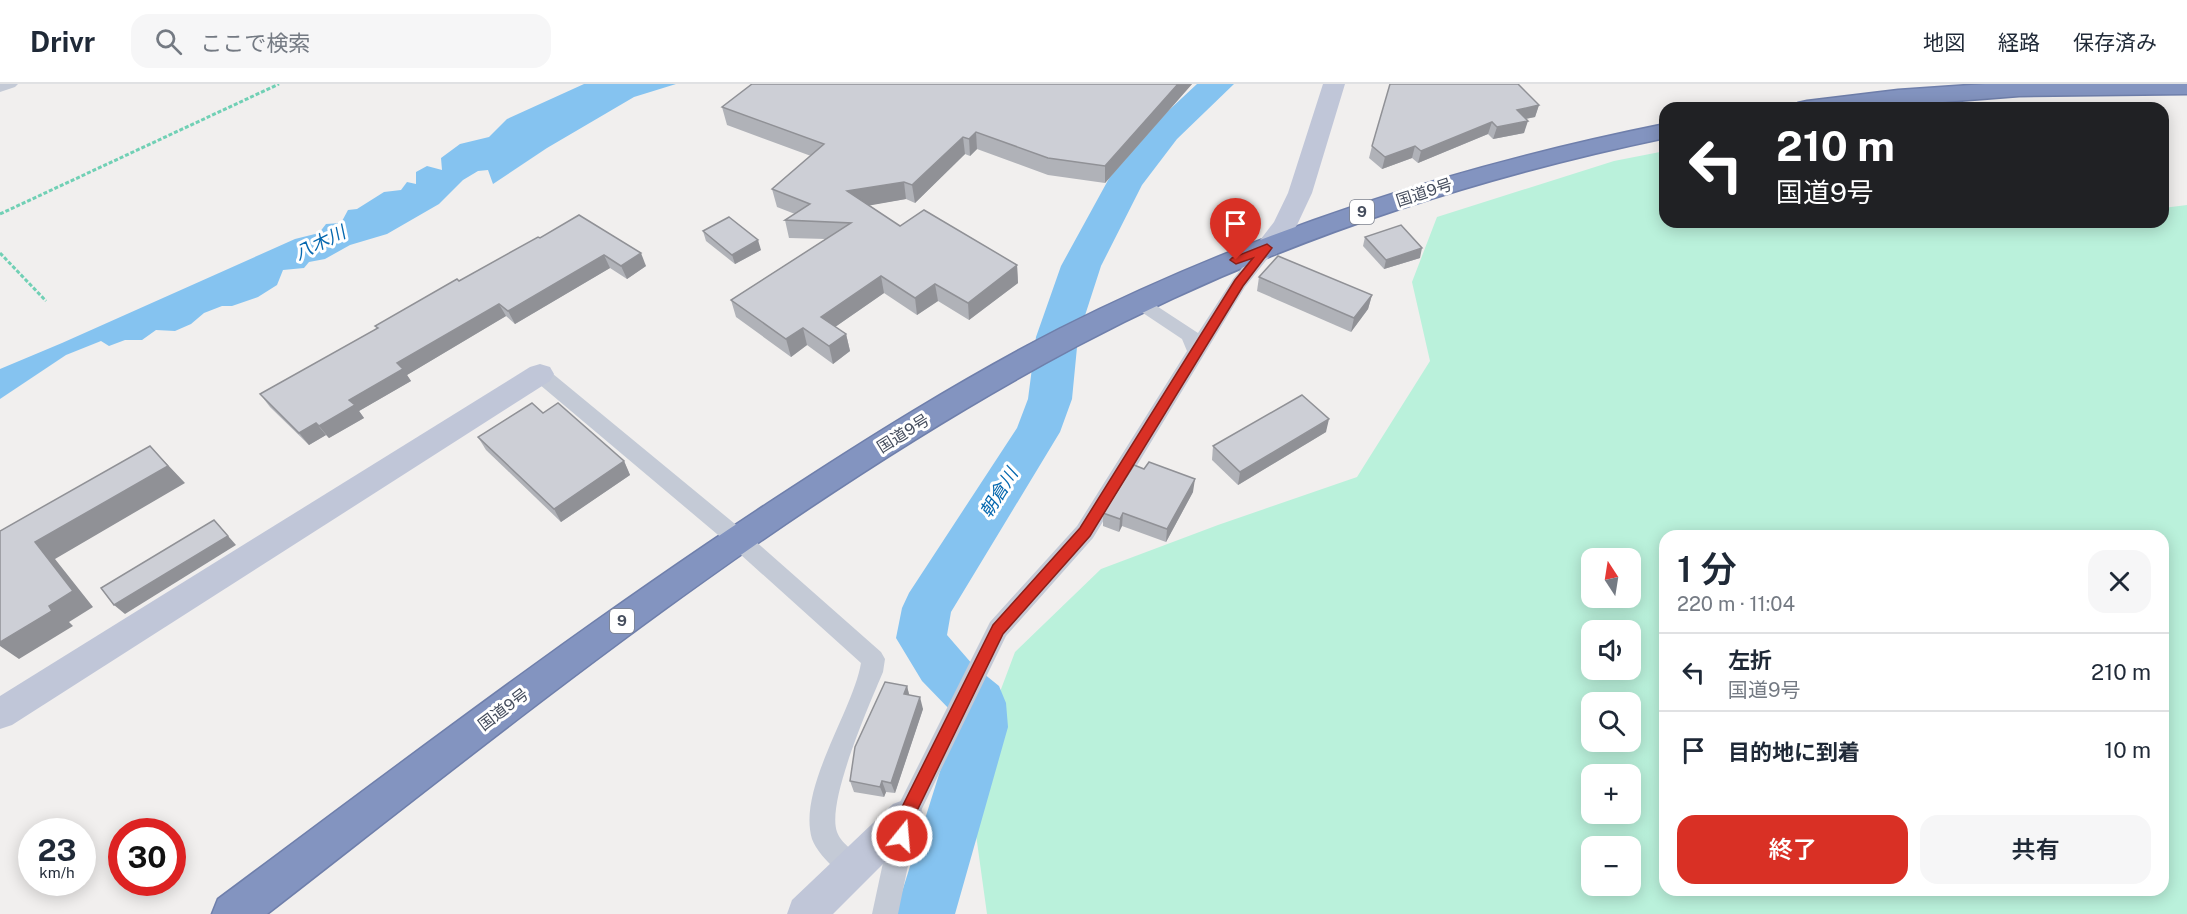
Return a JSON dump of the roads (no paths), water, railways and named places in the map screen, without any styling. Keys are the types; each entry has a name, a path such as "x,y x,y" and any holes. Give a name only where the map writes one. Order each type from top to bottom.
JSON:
{"highway":[{"path":"1857,102 2017,86 2187,87"},
{"name":"国道9号","path":"233,914 578,652 738,539 888,441 1031,357 1140,303 1267,248 1374,207 1502,168 1659,132"}],"street":[{"path":"0,87 10,84"},
{"path":"885,914 906,816 998,629 1085,532 1239,283 1285,225 1300,193 1334,84"},
{"path":"1140,303 1190,335 1197,353"},
{"path":"0,714 540,374 738,539 873,659 871,672 837,757 822,825 826,839 853,868"},
{"path":"806,914 906,816"}],"water":[{"name":"八木川","path":"584,84 676,84 634,97 547,148 493,184 488,170 478,171 463,180 439,204 387,234 350,245 325,259 309,262 304,268 283,270 277,285 258,297 204,313 191,324 175,331 156,330 142,340 125,340 109,346 101,341 66,355 0,399 0,369 295,239 319,233 326,224 341,223 348,210 357,209 384,192 401,190 407,182 416,184 416,172 427,166 442,170 441,158 460,144 489,137 507,119"}],"waterway":[{"name":"朝倉川","path":"925,914 981,727 980,703 947,674 921,638 927,608 1038,432 1050,399 1057,337 1081,266 1125,181 1165,132 1217,84"}]}
